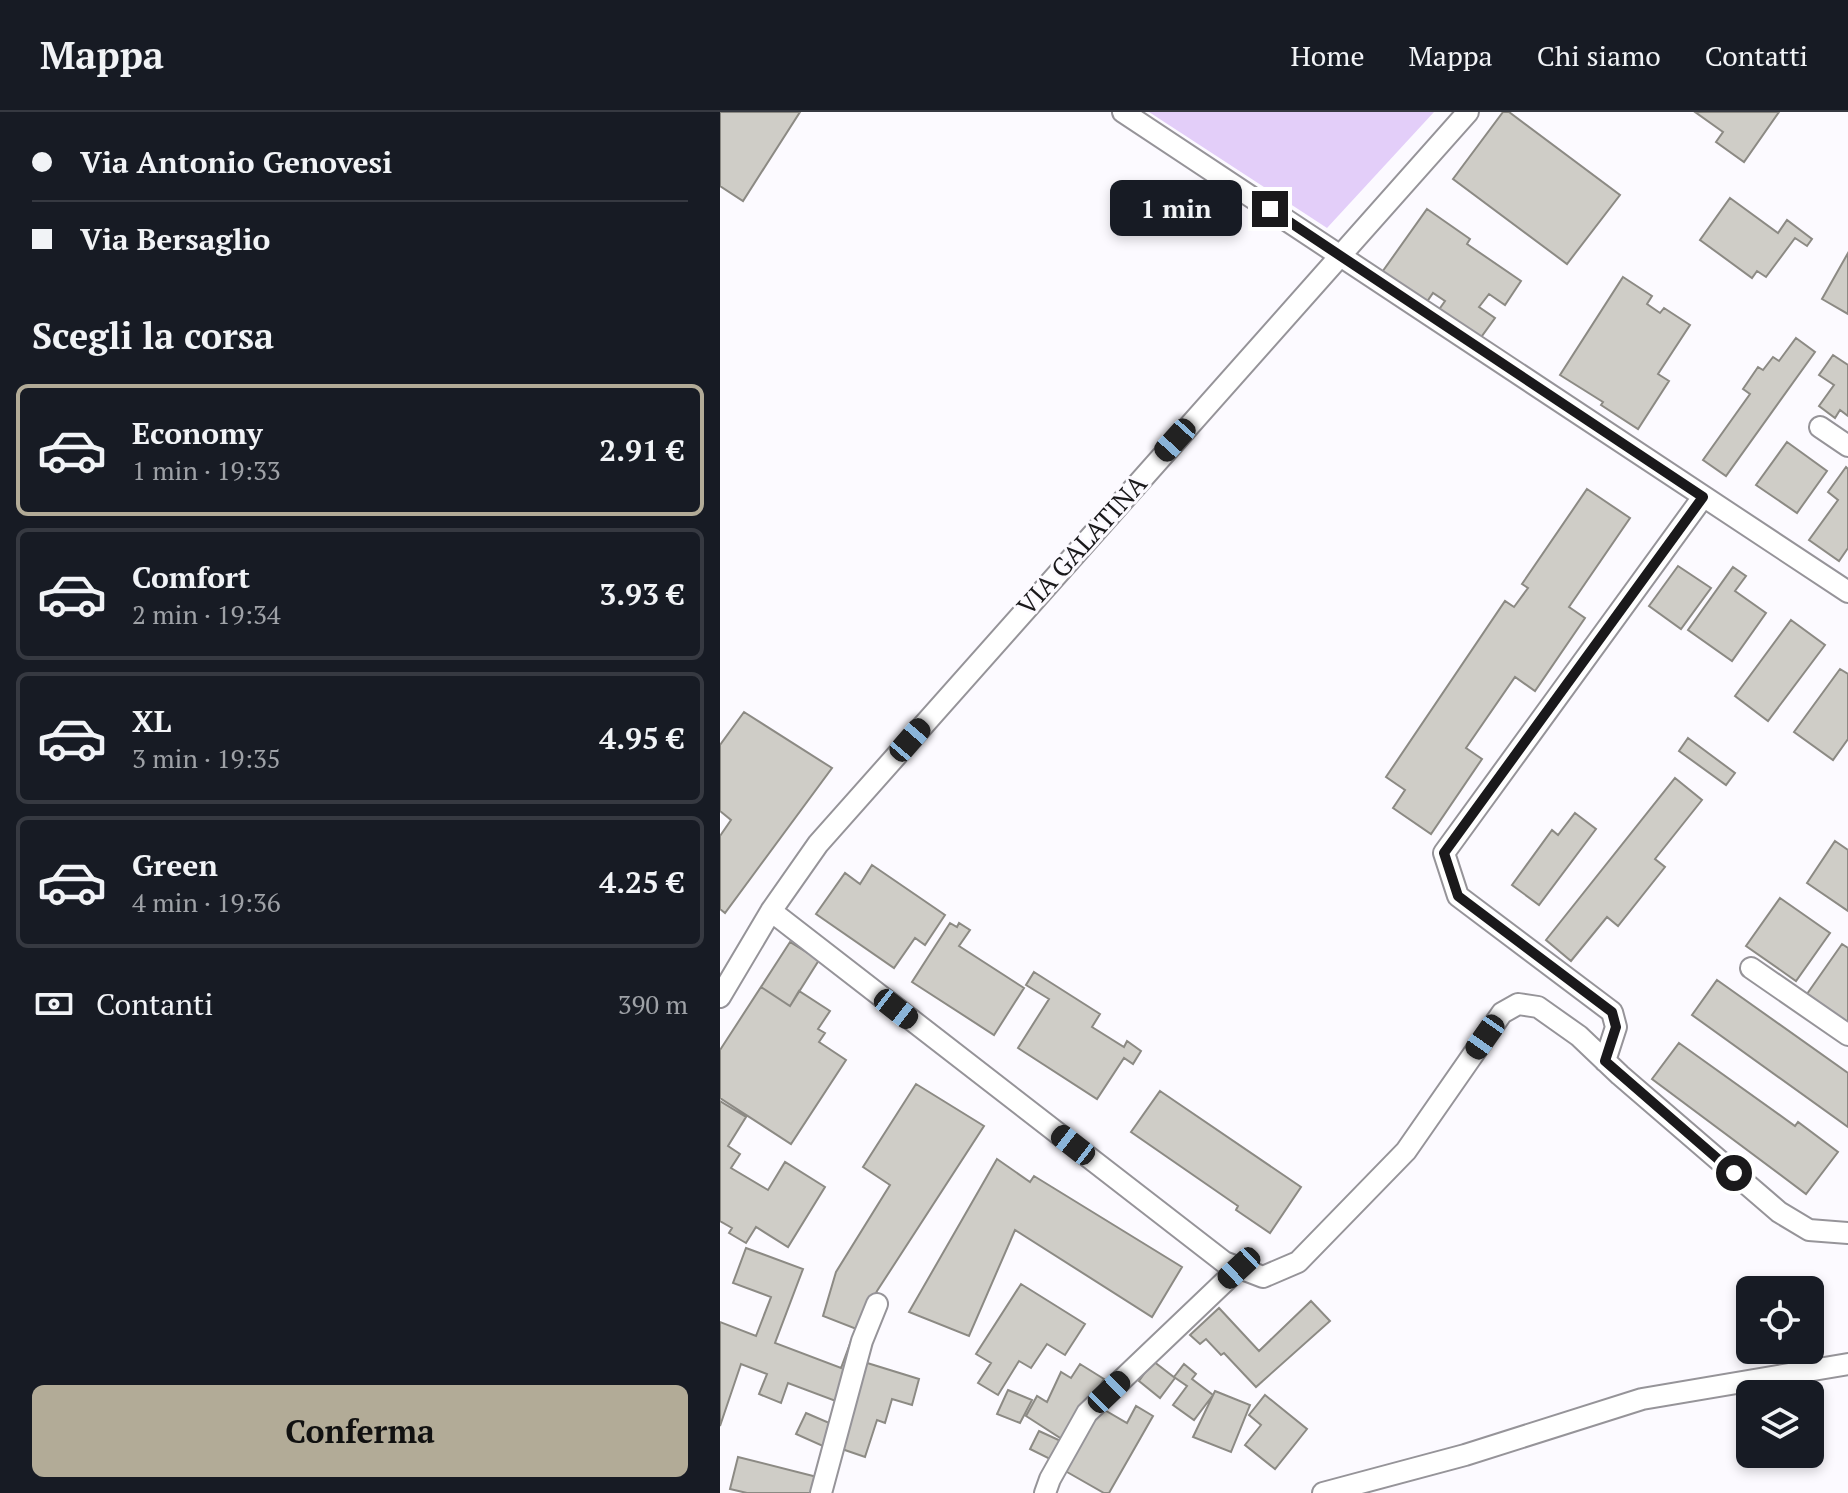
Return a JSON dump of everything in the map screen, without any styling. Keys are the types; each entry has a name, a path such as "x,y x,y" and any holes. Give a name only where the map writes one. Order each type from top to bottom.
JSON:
{"street":[{"path":"1123,112 1848,592"},
{"name":"VIA GALATINA","path":"720,997 771,911 818,844 1468,112"},
{"path":"1820,427 1848,446"},
{"path":"1613,1068 1616,1027 1612,1012 1458,896 1444,853 1703,497"},
{"path":"771,911 1224,1262 1263,1277 1298,1262 1406,1151 1502,1013 1518,1004 1538,1007 1579,1036 1779,1212 1809,1230 1848,1233"},
{"path":"1751,968 1848,1035"},
{"path":"1045,1493 1087,1413 1239,1268"},
{"path":"821,1493 862,1341 877,1304"},
{"path":"1323,1493 1465,1455 1642,1399 1848,1364"}],"shaded area":[{"path":"1149,112 1434,112 1327,228"}],"building":[{"path":"720,112 800,112 743,201 720,186"},
{"path":"1503,112 1509,112 1620,195 1567,264 1453,179"},
{"path":"1695,112 1779,112 1744,162 1716,142 1723,132"},
{"path":"1730,198 1778,233 1787,220 1812,239 1807,246 1795,238 1766,277 1757,271 1752,278 1700,240"},
{"path":"1427,209 1470,239 1467,244 1521,281 1505,305 1489,294 1479,307 1495,318 1479,340 1438,311 1445,301 1433,293 1424,306 1380,275"},
{"path":"1848,253 1848,314 1822,299"},
{"path":"1623,277 1652,296 1647,304 1660,313 1664,308 1690,325 1658,374 1669,381 1638,429 1560,375"},
{"path":"1796,338 1815,352 1726,476 1703,460 1750,394 1743,389 1758,367 1763,370 1773,357 1779,361"},
{"path":"1833,355 1848,365 1848,416 1840,410 1835,418 1819,406 1834,385 1819,375"},
{"path":"1787,442 1827,471 1797,513 1756,485"},
{"path":"1846,467 1848,548 1839,561 1809,540 1838,500 1828,492"},
{"path":"1587,489 1630,518 1569,607 1585,618 1535,691 1515,677 1466,748 1482,759 1431,834 1393,808 1405,790 1386,777 1505,601 1514,607 1528,588 1522,584"},
{"path":"1678,566 1711,588 1681,629 1649,606"},
{"path":"1733,567 1746,576 1735,591 1766,613 1732,661 1688,630"},
{"path":"1791,620 1825,645 1768,721 1735,696"},
{"path":"1840,669 1848,674 1848,739 1833,760 1794,732"},
{"path":"744,712 832,768 725,913 720,909 720,836 731,820 720,811 720,745"},
{"path":"1688,738 1735,773 1726,785 1679,751"},
{"path":"1675,778 1702,800 1655,859 1665,867 1618,926 1607,917 1571,961 1546,940"},
{"path":"1575,813 1596,829 1539,905 1512,885 1552,830 1558,835"},
{"path":"1835,841 1848,850 1848,911 1807,883"},
{"path":"872,865 945,915 925,945 915,938 894,968 816,914 845,873 860,884"},
{"path":"1780,898 1830,933 1796,981 1746,946"},
{"path":"950,923 957,927 959,923 970,930 959,946 1024,988 994,1035 912,982"},
{"path":"790,942 819,960 790,1006 761,987"},
{"path":"1842,944 1848,948 1848,1023 1807,994"},
{"path":"1034,972 1100,1014 1092,1027 1124,1047 1127,1041 1141,1051 1133,1064 1124,1058 1097,1099 1018,1048 1049,999 1026,985"},
{"path":"1717,980 1848,1073 1848,1127 1692,1015"},
{"path":"761,987 790,1006 799,991 830,1011 818,1029 825,1033 819,1042 846,1060 791,1144 720,1098 720,1050"},
{"path":"1679,1043 1795,1126 1798,1122 1838,1152 1806,1194 1652,1079"},
{"path":"916,1084 984,1126 877,1291 859,1330 823,1316 836,1272 890,1185 863,1167"},
{"path":"1160,1091 1301,1187 1270,1233 1236,1210 1238,1206 1131,1132"},
{"path":"720,1101 746,1117 728,1146 740,1154 731,1168 768,1190 785,1162 825,1187 788,1247 756,1227 746,1243 729,1233 732,1228 720,1221"},
{"path":"997,1159 1030,1182 1034,1176 1182,1267 1152,1317 1015,1230 969,1336 909,1312"},
{"path":"746,1248 803,1269 775,1343 841,1368 851,1341 858,1344 841,1403 788,1383 781,1403 759,1394 767,1374 741,1364 720,1426 720,1322 756,1336 771,1297 733,1283"},
{"path":"1021,1284 1085,1324 1065,1355 1047,1344 1031,1368 1019,1361 998,1395 978,1383 991,1363 976,1354"},
{"path":"1311,1301 1330,1321 1256,1387 1224,1353 1221,1355 1206,1339 1200,1344 1190,1335 1219,1308 1259,1351"},
{"path":"1153,1361 1175,1378 1160,1398 1139,1381"},
{"path":"864,1362 919,1379 912,1405 892,1399 885,1423 877,1420 865,1457 839,1448"},
{"path":"1080,1364 1104,1379 1065,1441 1026,1416 1037,1396 1047,1402 1061,1372 1071,1378"},
{"path":"1184,1364 1196,1374 1192,1379 1213,1395 1194,1420 1173,1405 1187,1386 1174,1377"},
{"path":"1008,1390 1032,1400 1020,1423 997,1414"},
{"path":"1215,1391 1250,1405 1231,1452 1193,1437"},
{"path":"1265,1395 1307,1429 1275,1469 1245,1445 1261,1425 1249,1415"},
{"path":"1096,1405 1127,1423 1136,1406 1153,1416 1109,1493 1060,1468"},
{"path":"806,1413 834,1425 825,1447 796,1434"},
{"path":"1039,1431 1063,1442 1054,1461 1030,1449"},
{"path":"738,1457 821,1478 817,1493 747,1493 730,1489"}],"route":[{"path":"1270,209 1703,497 1444,853 1458,896 1612,1012 1616,1027 1605,1061 1734,1173"}]}
